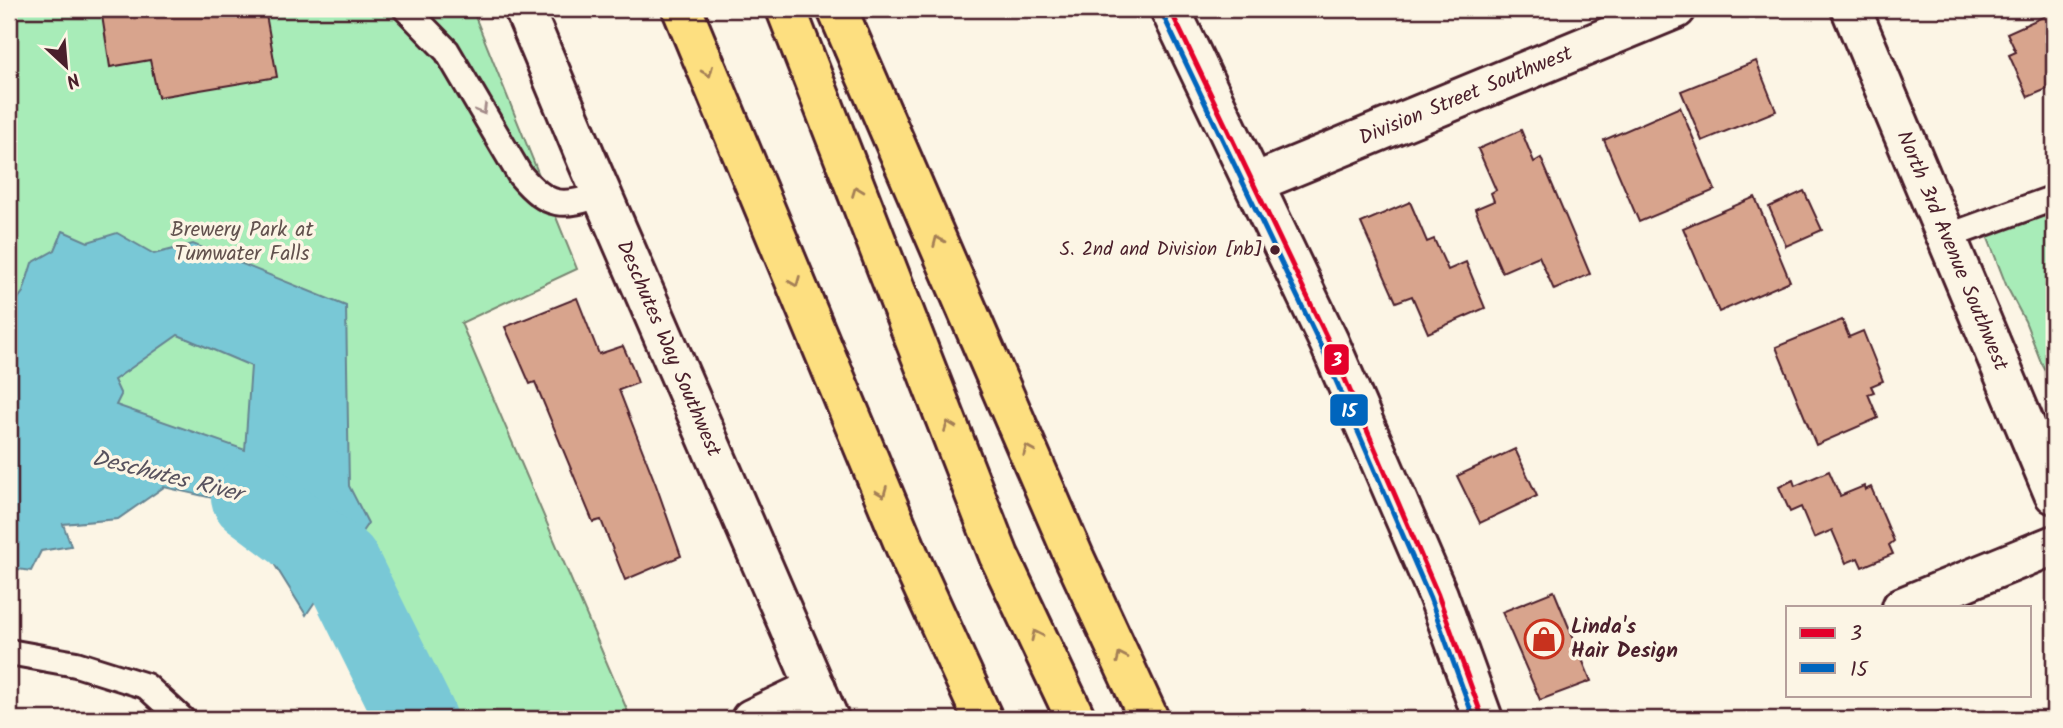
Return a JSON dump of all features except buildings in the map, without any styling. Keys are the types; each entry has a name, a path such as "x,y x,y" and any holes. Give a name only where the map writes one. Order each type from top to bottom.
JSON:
{"highway":[{"path":"682,9 912,563 983,719"},
{"path":"786,9 999,556 1076,719"},
{"path":"838,9 1075,559 1149,719"}],"street":[{"name":"Deschutes Way Southwest","path":"524,9 822,704"},
{"path":"1170,9 1329,342 1438,595 1483,719"},
{"name":"Division Street Southwest","path":"1254,183 1676,9"},
{"name":"North 3rd Avenue Southwest","path":"1851,9 2054,494"},
{"path":"1904,606 2054,545"},
{"path":"751,719 822,704"}],"lane":[{"path":"406,9 447,51 520,175 529,185 557,204 576,204 602,194"},
{"path":"1946,237 2054,198"},
{"path":"9,652 76,664 146,686 182,719"}],"green space":[{"name":"Brewery Park at Tumwater Falls","path":"9,9 472,9 577,269 461,323 631,719 417,719 340,564 245,493 9,452"},
{"path":"2054,209 2054,386 2007,287 1986,233"}],"water":[{"path":"63,231 88,242 117,233 154,254 193,244 346,306 349,486 368,523 306,615 273,562 244,505 164,487 118,519 63,524 71,546 41,551 31,571 9,568 9,311 23,292 32,263 55,250","holes":["178,335 251,366 245,450 116,405 121,395 114,380"]}],"waterway":[{"name":"Deschutes River","path":"251,497 340,564 417,719"}],"transit line":[{"name":"3","path":"1170,9 1329,342 1438,595 1483,719"},
{"name":"15","path":"1162,13 1321,346 1430,598 1474,719"}],"place":[{"name":"S. 2nd and Division [nb]","path":"1275,250"},
{"name":"Linda's Hair Design","path":"1544,639"}]}
